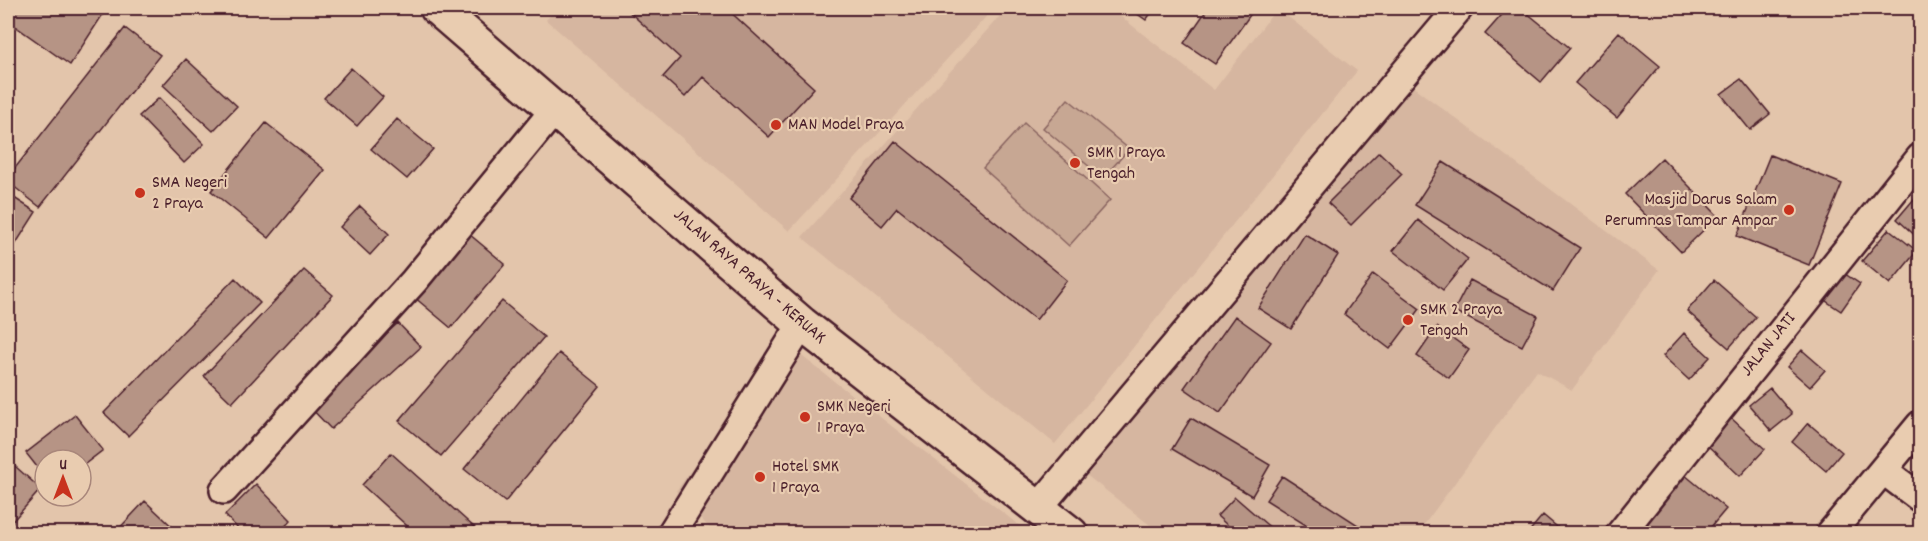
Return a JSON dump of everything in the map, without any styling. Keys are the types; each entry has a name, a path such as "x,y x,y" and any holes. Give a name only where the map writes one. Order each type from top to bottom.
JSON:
{"main road":[{"name":"JALAN RAYA PRAYA - KERUAK","path":"437,8 802,324 1071,534"}],"street":[{"path":"1038,508 1459,8"},
{"path":"224,490 414,281 555,108"},
{"name":"JALAN JATI","path":"1620,534 1920,158"},
{"path":"671,534 802,324"},
{"path":"1830,534 1920,425"},
{"path":"1883,470 1920,498"}],"shaded area":[{"name":"MAN Model Praya","path":"557,8 994,8 789,231 546,20"},
{"name":"SMK 1 Praya Tengah","path":"1007,8 1110,8 1214,90 1277,8 1357,71 1055,444 802,237"},
{"name":"SMK 2 Praya Tengah","path":"1400,77 1659,270 1572,390 1537,371 1418,533 1160,533 1071,463"},
{"path":"1068,99 1129,149 1103,178 1043,128"},
{"path":"1024,123 1110,200 1069,246 983,168"},
{"name":"SMK Negeri 1 Praya","path":"785,343 1029,533 773,534 766,528 763,533 714,533 676,491"}],"building":[{"path":"8,8 107,8 70,65 8,21"},
{"path":"625,8 726,8 814,88 769,137 703,77 685,97 663,77 680,58"},
{"path":"1129,8 1155,8 1146,20"},
{"path":"1208,8 1255,8 1215,64 1184,43"},
{"path":"1508,8 1521,8 1570,48 1541,82 1485,34"},
{"path":"125,28 160,55 40,207 8,182 8,177"},
{"path":"1619,32 1660,66 1617,118 1575,83"},
{"path":"186,59 237,106 213,131 163,85"},
{"path":"351,68 383,97 357,126 324,98"},
{"path":"1741,79 1770,114 1750,130 1721,94"},
{"path":"159,98 204,144 184,163 139,116"},
{"path":"397,119 433,149 407,179 371,149"},
{"path":"266,123 325,170 269,238 211,191"},
{"path":"895,141 1067,280 1036,320 897,208 882,226 849,198"},
{"path":"1379,152 1402,174 1351,225 1328,203"},
{"name":"Masjid Darus Salam Perumnas Tampar Ampar","path":"1770,155 1842,184 1809,265 1737,236"},
{"path":"1662,158 1718,216 1681,252 1625,194"},
{"path":"1443,162 1580,248 1553,291 1415,205"},
{"path":"1920,192 1920,240 1897,219"},
{"path":"8,194 36,212 8,256"},
{"path":"360,206 389,234 370,255 340,227"},
{"path":"1418,220 1468,259 1443,290 1393,251"},
{"path":"1889,229 1917,251 1890,284 1862,261"},
{"path":"469,234 505,264 451,328 414,297"},
{"path":"1305,234 1338,255 1291,329 1258,308"},
{"path":"1836,268 1860,284 1841,311 1817,295"},
{"path":"304,270 333,295 232,403 204,376"},
{"path":"1373,274 1420,309 1390,349 1344,314"},
{"path":"235,278 260,303 128,436 104,413"},
{"path":"1470,280 1538,316 1522,346 1454,311"},
{"path":"1714,280 1756,317 1729,348 1687,311"},
{"path":"502,301 544,337 441,456 399,421"},
{"path":"1235,316 1271,342 1220,413 1184,388"},
{"path":"398,323 421,347 331,429 308,405"},
{"path":"1437,327 1469,350 1449,378 1417,356"},
{"path":"1684,333 1710,357 1689,380 1663,356"},
{"path":"1802,350 1825,370 1810,387 1787,367"},
{"path":"559,353 600,386 505,502 464,469"},
{"path":"1770,388 1792,414 1771,431 1749,405"},
{"path":"75,415 103,450 93,458 93,448 33,448 33,462 26,453"},
{"path":"1191,418 1270,465 1252,496 1172,449"},
{"path":"1731,418 1765,449 1740,476 1706,444"},
{"path":"1808,423 1842,452 1826,471 1792,442"},
{"path":"391,453 475,528 470,534 416,534 362,485"},
{"path":"8,460 33,482 33,498 10,524 8,522"},
{"path":"1679,470 1726,509 1705,534 1639,534 1631,527"},
{"path":"1282,476 1372,534 1320,534 1266,500"},
{"path":"256,484 291,520 278,534 243,534 225,515"},
{"path":"1235,497 1273,530 1270,534 1237,534 1217,516"},
{"path":"145,501 180,534 114,534"},
{"path":"1543,515 1563,532 1562,534 1527,534"}],"place":[{"name":"MAN Model Praya","path":"776,125"},
{"name":"SMK 1 Praya Tengah","path":"1075,163"},
{"name":"SMA Negeri 2 Praya","path":"140,193"},
{"name":"Masjid Darus Salam Perumnas Tampar Ampar","path":"1789,210"},
{"name":"SMK 2 Praya Tengah","path":"1408,320"},
{"name":"SMK Negeri 1 Praya","path":"805,417"},
{"name":"Hotel SMK 1 Praya","path":"760,477"}]}
